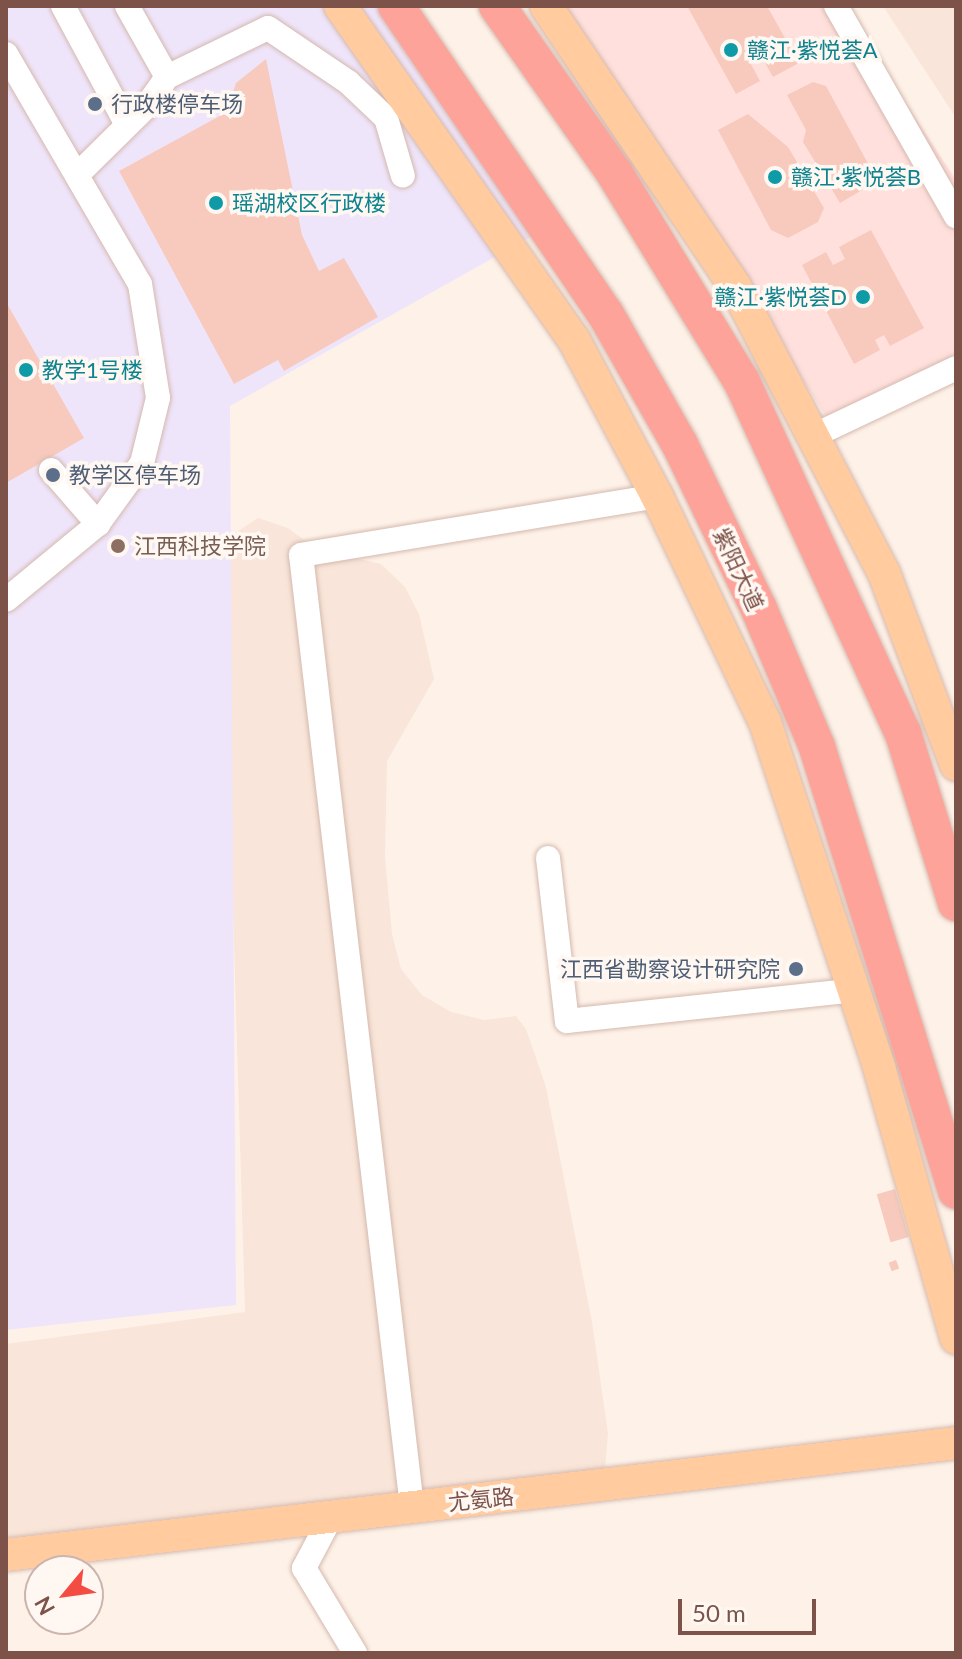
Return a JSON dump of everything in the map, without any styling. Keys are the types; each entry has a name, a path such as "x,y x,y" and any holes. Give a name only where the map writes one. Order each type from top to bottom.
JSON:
{"highway":[{"name":"紫阳大道","path":"396,6 605,313 680,445 752,596 817,747 956,1191"},
{"path":"497,6 615,174 742,382 903,733 956,903"}],"main road":[{"path":"340,6 574,340 657,496 765,722 855,990 956,1338"},
{"path":"546,6 735,286 884,573 954,751"},
{"name":"尤氨路","path":"6,1555 956,1443"}],"street":[{"path":"63,6 127,125"},
{"path":"127,6 167,77"},
{"path":"836,6 956,216"},
{"path":"77,175 127,125 167,77 268,28 348,82 386,118 403,176"},
{"path":"6,54 140,284 158,398 142,463 98,524 6,600"},
{"path":"813,436 956,368"},
{"path":"51,470 98,524"},
{"path":"412,1507 301,555 657,496"},
{"path":"548,858 567,1021 855,990"},
{"path":"331,1517 304,1568 355,1653"}],"shaded area":[{"name":"江西科技学院","path":"6,6 395,6 541,231 230,406 236,1305 6,1330"},
{"path":"564,6 842,6 956,180 956,376 838,435"},
{"path":"883,6 956,6 956,118"},
{"path":"258,518 288,528 316,549 381,564 405,587 419,614 434,679 387,761 385,857 392,934 401,969 422,995 451,1012 484,1020 516,1016 526,1029 546,1087 592,1322 608,1434 605,1468 6,1538 6,1344 245,1312 223,572 229,537"}],"building":[{"name":"赣江·紫悦荟A","path":"687,6 767,6 799,63 773,77 756,47 745,53 760,81 736,94"},
{"name":"瑶湖校区行政楼","path":"266,59 302,235 319,271 344,258 378,317 284,371 278,360 234,384 119,171 227,112 236,83"},
{"path":"813,82 826,86 872,171 869,186 840,203 803,142 806,130 787,95"},
{"name":"赣江·紫悦荟B","path":"748,114 788,147 824,208 818,222 788,238 771,230 718,130"},
{"name":"赣江·紫悦荟D","path":"871,230 924,328 890,346 884,335 875,340 880,350 854,364 802,265 826,252 833,265 845,259 839,247"},
{"name":"教学1号楼","path":"6,302 84,438 6,483"},
{"path":"895,1189 909,1237 891,1242 877,1194"},
{"path":"896,1260 899,1268 892,1271 889,1263"}],"place":[{"name":"赣江·紫悦荟A","path":"731,50"},
{"name":"行政楼停车场","path":"95,104"},
{"name":"赣江·紫悦荟B","path":"775,177"},
{"name":"瑶湖校区行政楼","path":"216,203"},
{"name":"赣江·紫悦荟D","path":"863,297"},
{"name":"教学1号楼","path":"26,370"},
{"name":"教学区停车场","path":"53,475"},
{"name":"江西科技学院","path":"118,546"},
{"name":"江西省勘察设计研究院","path":"796,969"}]}
